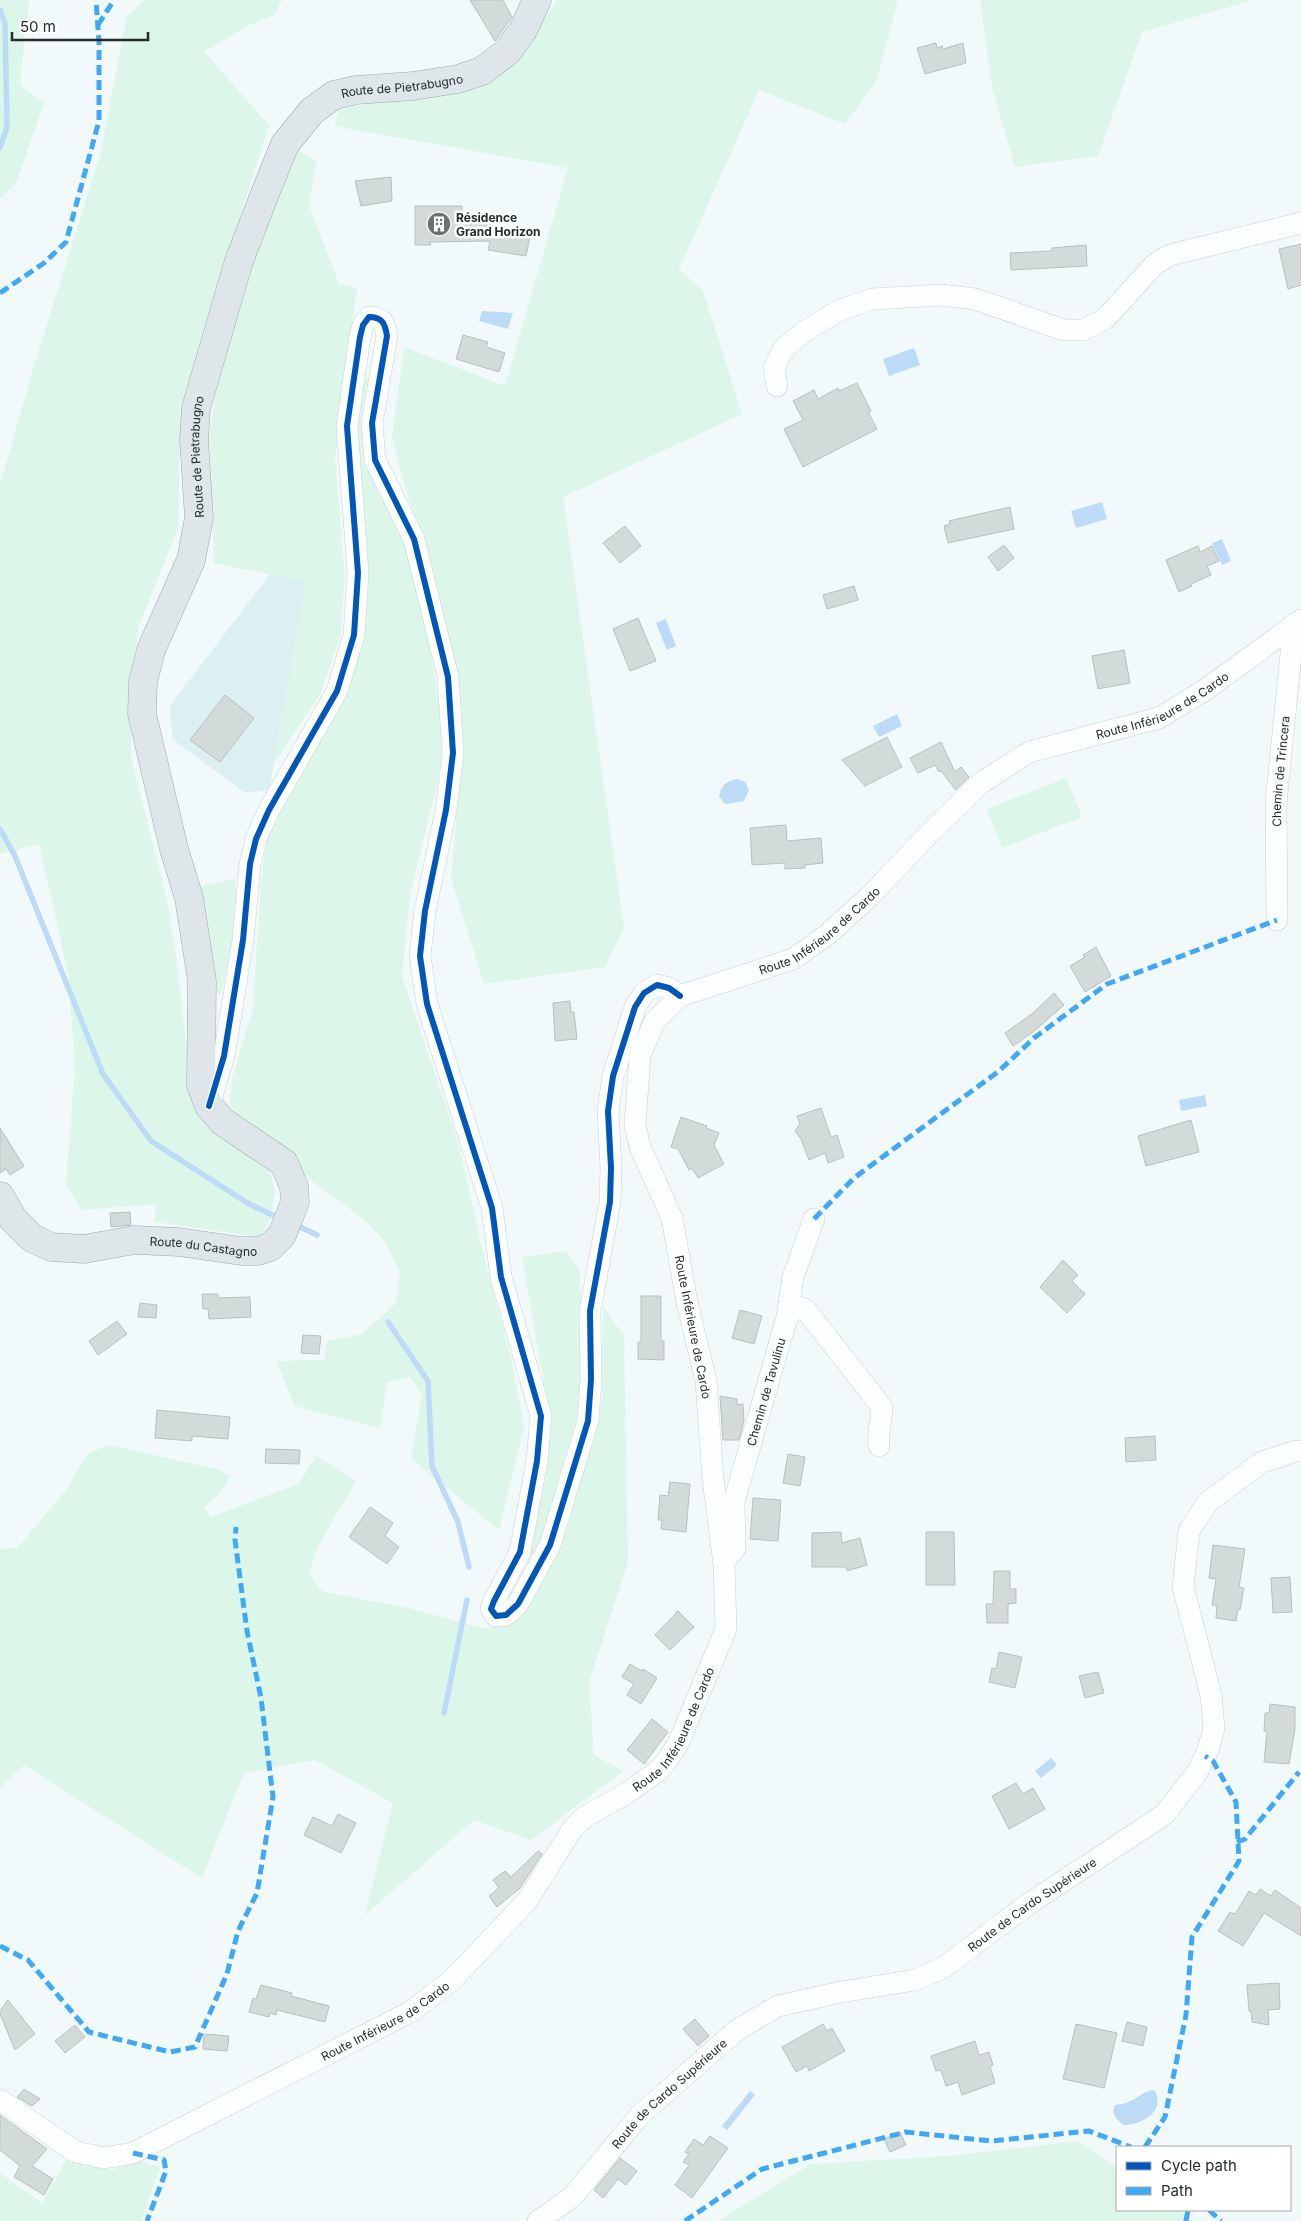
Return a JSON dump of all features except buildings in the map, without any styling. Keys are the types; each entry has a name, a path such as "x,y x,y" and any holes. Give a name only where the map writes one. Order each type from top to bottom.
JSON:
{"main road":[{"name":"Route de Pietrabugno","path":"209,1106 201,1085 202,981 190,898 174,849 142,714 143,682 151,650 191,560 199,518 194,440 196,408 207,368 239,261 264,196 286,144 312,111 334,95 356,90 413,86 458,79 482,71 507,52 522,30 537,0"},
{"name":"Route du Castagno","path":"0,1196 13,1219 32,1238 51,1247 84,1249 134,1240 179,1242 241,1251 258,1251 270,1247 282,1236 295,1202 294,1187 284,1163 223,1122 209,1106"}],"street":[{"path":"777,386 774,368 783,349 804,332 838,311 872,299 941,295 975,300 1064,330 1083,330 1105,319 1155,264 1170,255 1301,222"},
{"path":"209,1106 224,1056 243,940 250,864 256,839 269,810 337,691 354,635 358,574 347,426 360,337 363,324 369,317 378,317 384,323 387,336 372,423 375,460 414,539 448,677 453,753 446,810 425,911 420,956 427,1004 492,1208 502,1277 540,1416 537,1461 520,1552 491,1608 496,1616 506,1615 518,1604 550,1545 588,1421 590,1311 610,1202 611,1168 608,1111 613,1076 635,1007 644,993 657,985 669,988 680,996"},
{"name":"Chemin de Trincera","path":"1277,920 1276,803 1297,622"},
{"name":"Route Inférieure de Cardo","path":"0,2100 76,2152 104,2158 133,2153 410,2012 451,1981 527,1900 573,1828 586,1816 627,1793 658,1771 678,1744 726,1629 724,1564 713,1479 706,1381 687,1302 672,1218 640,1147 635,1125 640,1055 655,1021 680,996 793,959 827,935 871,895 923,840 982,783 1030,752 1158,718 1205,690 1297,622"},
{"name":"Chemin de Tavulinu","path":"724,1564 735,1548 734,1502 787,1317 793,1277 814,1219"},
{"path":"787,1317 797,1307 805,1309 882,1406 882,1419 878,1436 879,1446"},
{"name":"Route de Cardo Supérieure","path":"538,2221 572,2197 640,2114 738,2030 778,2006 841,1992 915,1980 943,1968 1027,1905 1165,1814 1198,1771 1208,1750 1214,1728 1211,1695 1183,1587 1189,1531 1208,1502 1262,1462 1301,1451"}],"shaded area":[{"path":"270,574 306,582 269,791 244,792 172,739 170,706"}],"green space":[{"path":"0,0 29,0 20,85 44,103 16,183 0,199"},
{"path":"145,0 282,0 274,15 245,27 204,52 269,125 199,345 184,408 179,462 179,525 139,625 132,672 131,757 166,896 176,956 190,1078 268,1166 275,1192 271,1218 259,1237 155,1222 156,1204 82,1210 66,1184 75,1064 68,973 39,844 0,854 0,485 34,366 100,155 127,16"},
{"path":"557,0 898,0 877,80 845,124 759,90 679,269 703,291 742,414 563,497 624,928 605,967 484,984 451,878 463,745 453,660 392,438 404,347 505,386 568,168 334,126 339,109 472,81 523,51"},
{"path":"980,0 1253,0 1142,32 1098,156 1015,167 992,87"},
{"path":"296,148 316,162 309,206 339,284 357,288 335,460 345,576 340,637 321,693 274,763 306,582 214,563 209,436 220,363 274,194"},
{"path":"364,377 369,379 363,404 364,444 376,489 403,534 428,635 444,736 437,785 410,895 402,976 459,1145 479,1236 511,1359 524,1427 499,1530 411,1459 422,1395 410,1377 387,1383 380,1428 295,1406 276,1361 324,1360 327,1341 362,1334 396,1303 400,1273 386,1242 365,1220 306,1177 234,1114 230,1102 232,1079 253,1008 261,878 267,837 336,712 365,592 367,543 355,471 353,428"},
{"path":"1066,778 1082,817 1002,848 987,809"},
{"path":"235,879 237,916 234,940 221,994 212,991 198,886"},
{"path":"566,1251 580,1272 582,1398 537,1556 529,1553 548,1437 542,1372 522,1257"},
{"path":"603,1306 624,1336 628,1562 589,1682 594,1755 623,1771 531,1840 474,1820 365,1915 393,1803 315,1760 244,1773 202,1878 24,1765 0,1788 0,1549 17,1548 66,1490 88,1453 110,1445 220,1470 230,1477 219,1495 204,1507 211,1517 299,1484 316,1456 356,1481 317,1548 309,1575 323,1592 408,1608 486,1629 505,1622 537,1590 568,1526 602,1401"},
{"path":"1078,2141 1116,2166 1116,2211 1180,2211 1192,2221 718,2221 811,2164 948,2156"},
{"path":"66,2160 112,2170 140,2160 160,2168 141,2221 0,2221 0,2173 42,2203"}],"water":[{"path":"482,311 513,313 508,329 479,321"},
{"path":"914,348 920,365 889,376 883,359"},
{"path":"1102,502 1107,519 1076,528 1071,511"},
{"path":"1222,539 1231,561 1222,565 1212,543"},
{"path":"666,619 676,646 667,650 656,623"},
{"path":"897,714 902,726 879,737 873,726"},
{"path":"737,779 745,782 749,790 744,801 725,804 719,796 721,789 727,782"},
{"path":"1205,1095 1207,1106 1181,1111 1179,1100"},
{"path":"1051,1758 1057,1765 1041,1778 1035,1771"},
{"path":"1151,2090 1155,2091 1158,2098 1157,2105 1150,2116 1137,2123 1123,2125 1114,2114 1115,2105 1131,2101"},
{"path":"750,2091 755,2095 727,2130 722,2126"}],"waterway":[{"path":"0,10 5,23 7,127 0,148"},
{"path":"0,829 15,856 103,1074 151,1141 249,1204 281,1219"},
{"path":"294,1224 317,1235"},
{"path":"388,1322 428,1381 432,1466 458,1522 469,1567"},
{"path":"444,1713 467,1600"}],"marked path":[{"path":"0,293 44,263 66,242 99,121 99,42 96,0"},
{"path":"98,25 114,0"},
{"path":"814,1219 854,1178 999,1071 1034,1038 1107,984 1277,920"},
{"path":"0,1946 28,1960 89,2032 170,2052 195,2047 227,1974 238,1931 257,1893 273,1797 261,1698 247,1631 235,1540 236,1527"},
{"path":"1146,2146 1165,2117 1186,2015 1192,1937 1239,1861 1236,1802 1213,1761 1205,1756"},
{"path":"1237,1842 1245,1839 1299,1772"},
{"path":"685,2221 762,2169 906,2132 991,2141 1089,2131 1128,2146"},
{"path":"133,2153 164,2160 166,2171 147,2221"},
{"path":"1186,2221 1188,2211"},
{"path":"1210,2211 1221,2221"}],"cycle path":[{"path":"209,1106 224,1056 243,940 250,864 256,839 269,810 337,691 354,635 358,573 347,426 360,337 363,325 369,317 377,318 382,322 387,336 372,423 375,460 414,539 448,677 453,753 446,810 425,911 420,956 427,1004 492,1208 501,1277 541,1416 537,1461 520,1552 494,1601 491,1609 496,1616 506,1615 518,1604 550,1545 588,1421 591,1380 590,1311 610,1202 611,1168 608,1111 613,1076 635,1007 644,993 657,985 669,988 680,996"}],"place":[{"name":"Résidence Grand Horizon","path":"439,224"}]}
